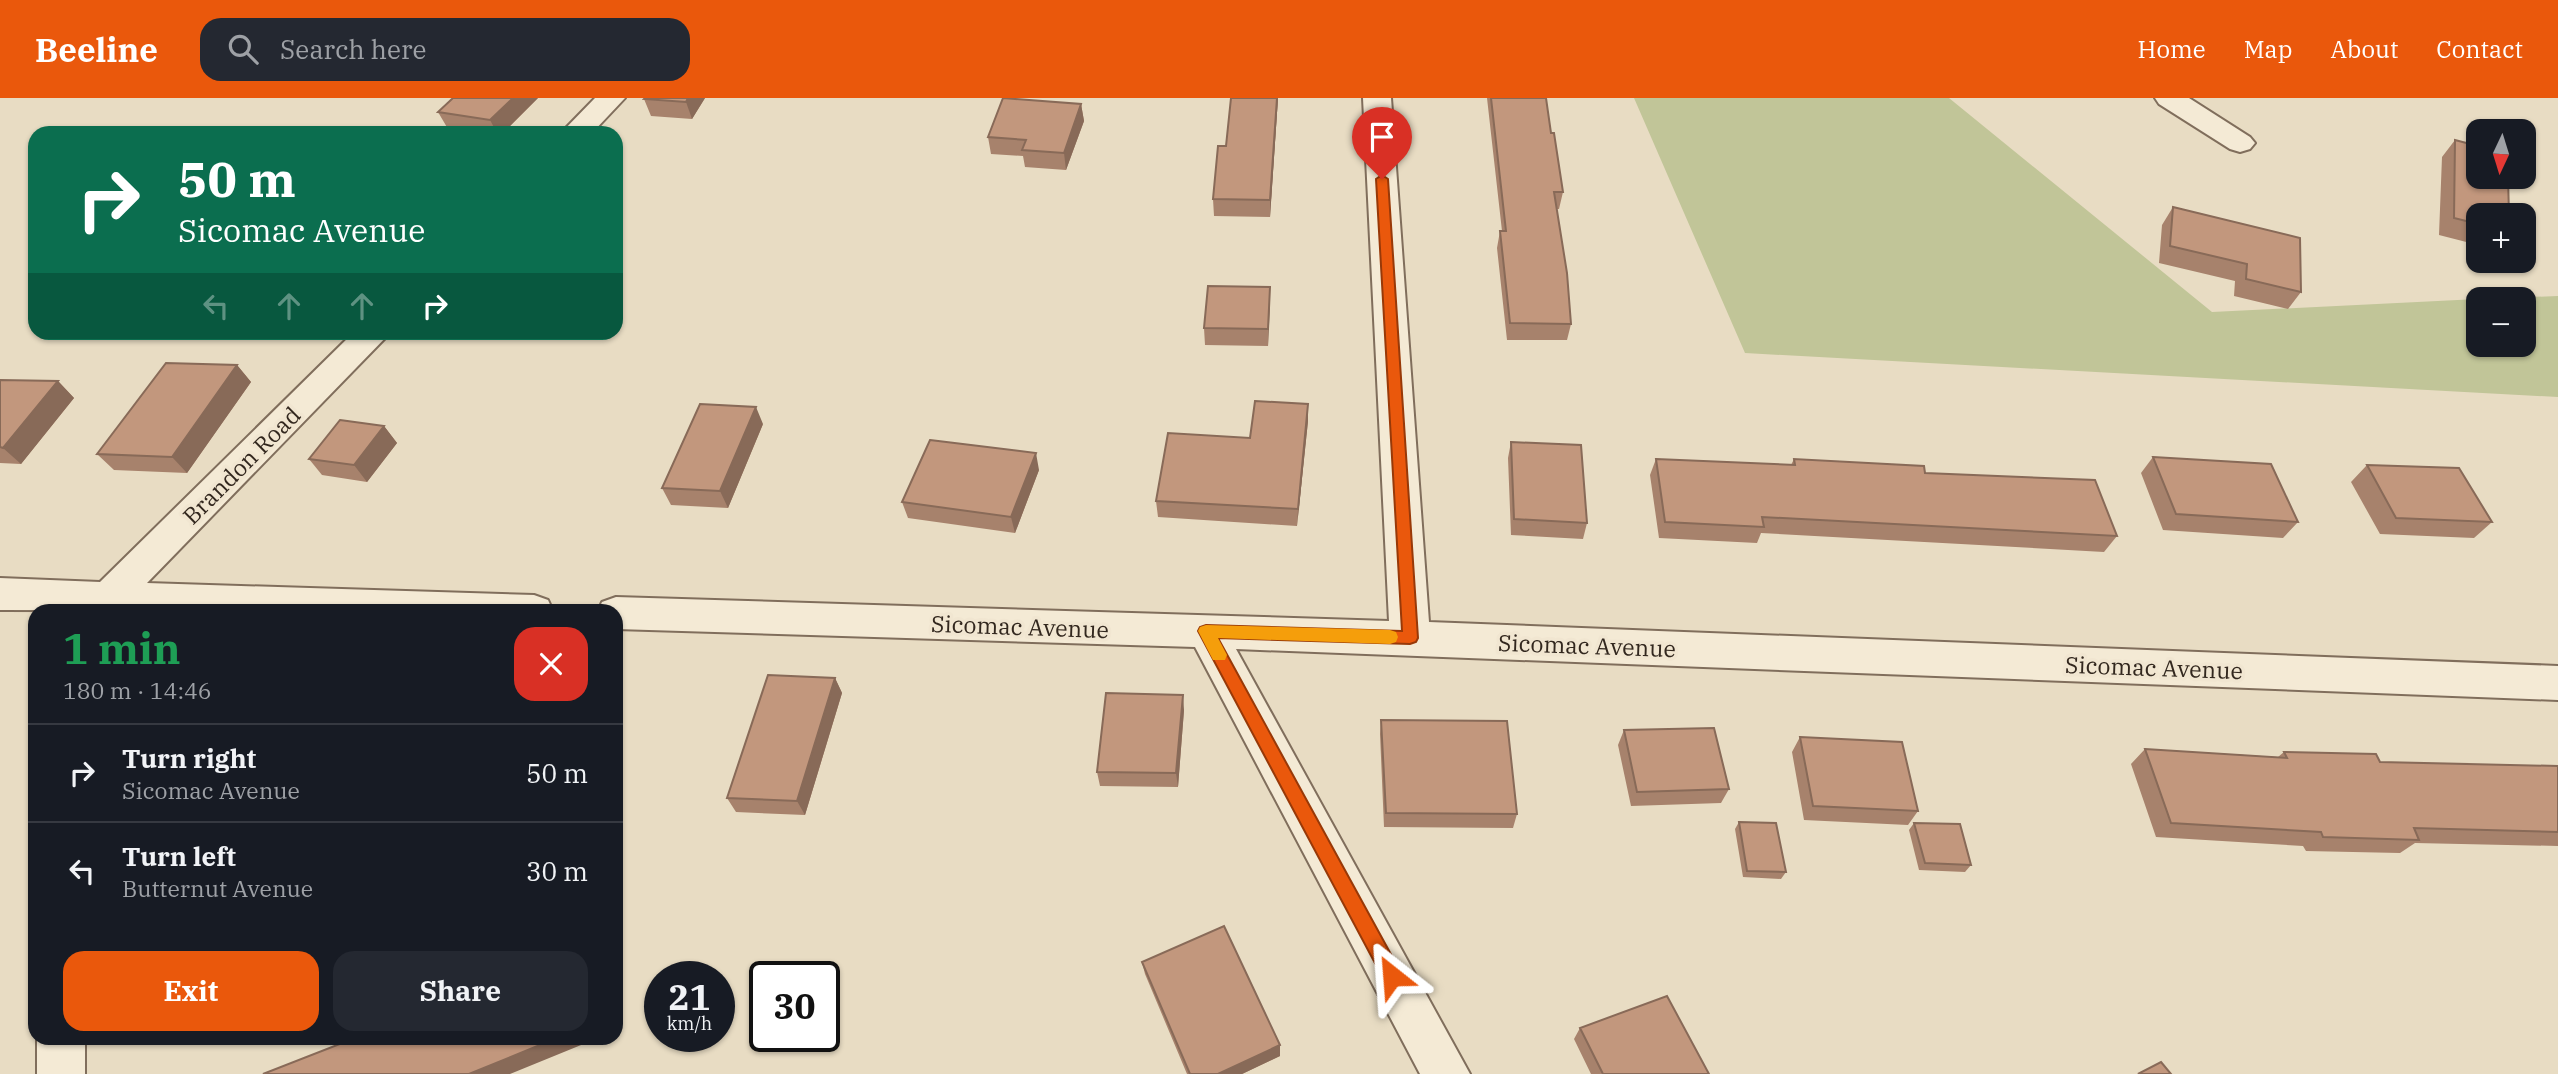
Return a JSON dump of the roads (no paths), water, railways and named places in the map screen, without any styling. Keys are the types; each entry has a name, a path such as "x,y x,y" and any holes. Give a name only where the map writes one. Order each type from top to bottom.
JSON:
{"street":[{"path":"583,126 611,98"},
{"path":"1377,98 1410,638"},
{"path":"2169,98 2240,144"},
{"name":"Brandon Road","path":"108,598 367,340"},
{"path":"0,594 63,604 108,598 305,604"},
{"name":"Sicomac Avenue","path":"623,613 1410,638 2558,683"},
{"path":"1206,631 1446,1074"},
{"path":"61,1045 61,1074"}]}
